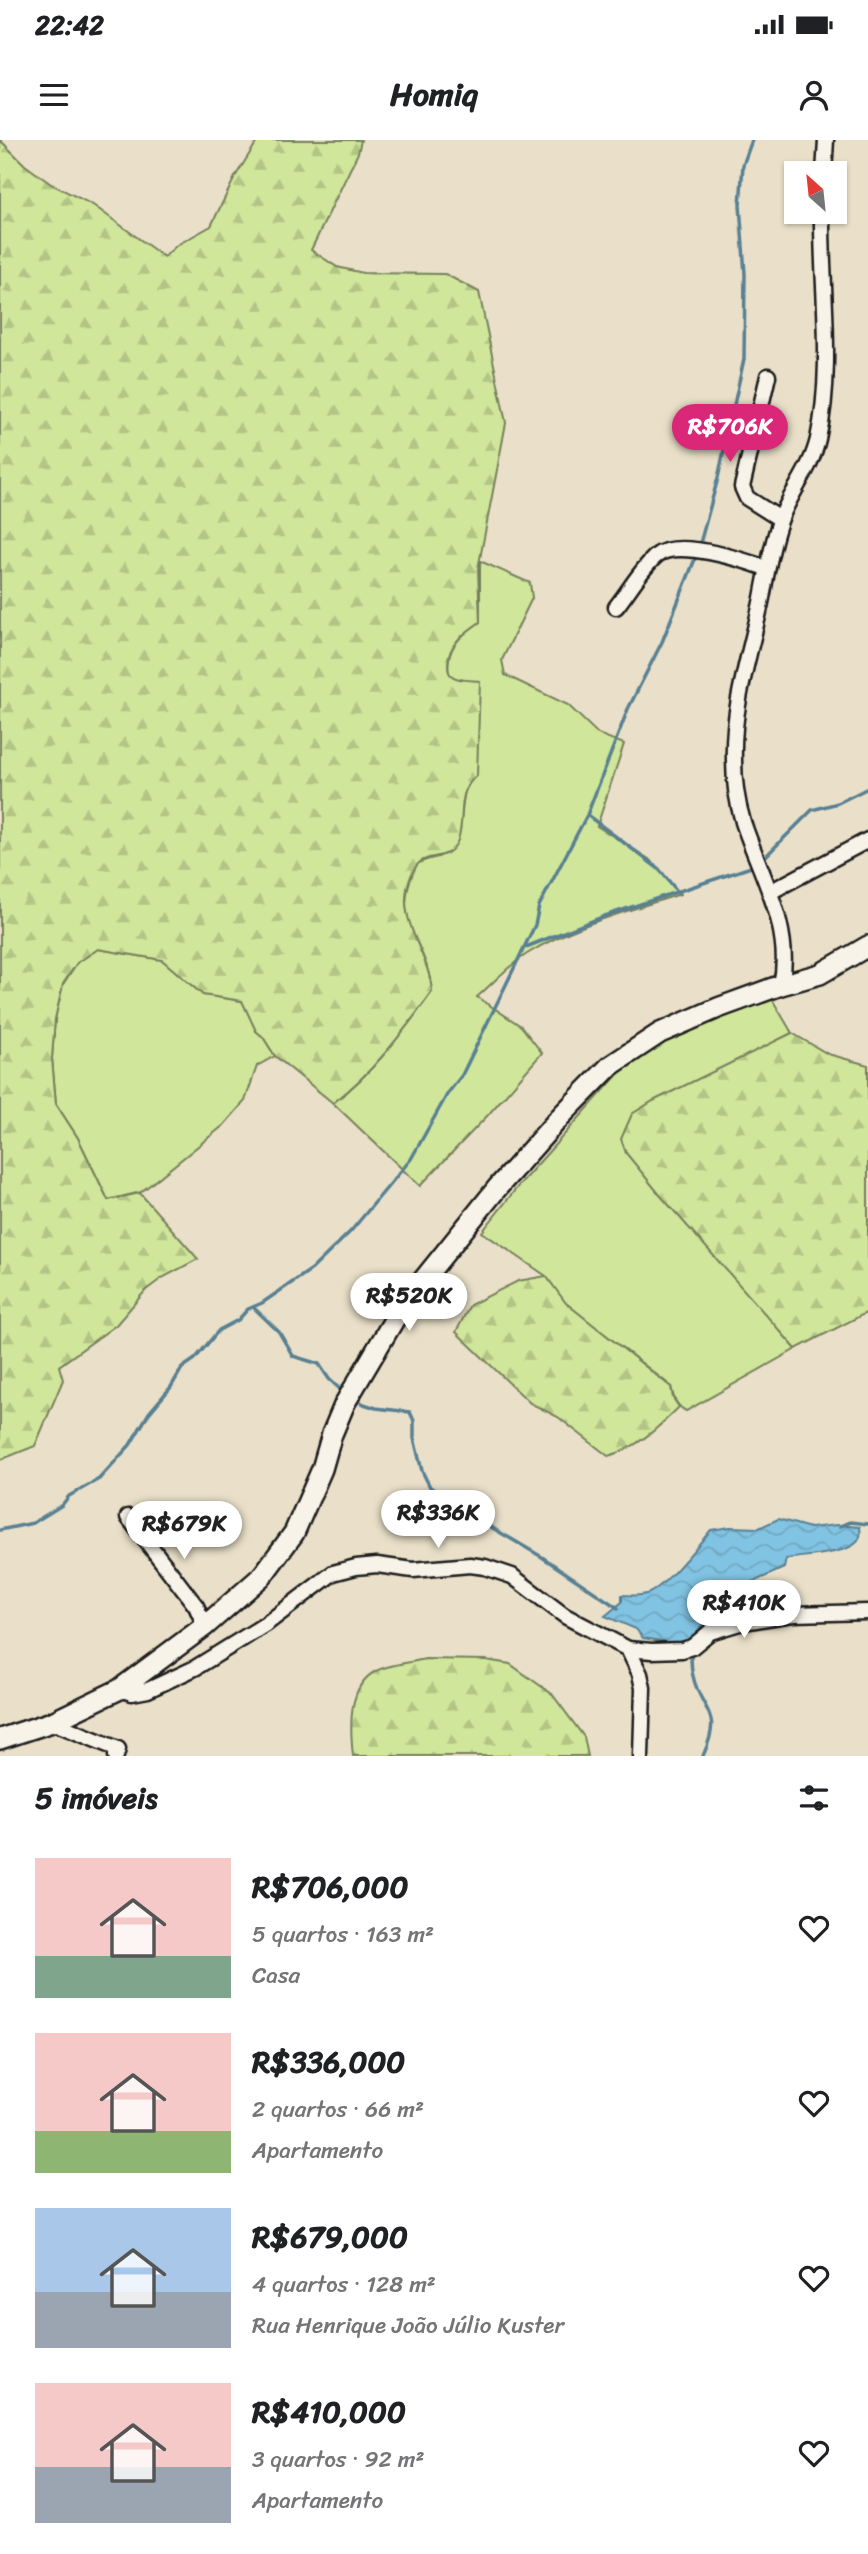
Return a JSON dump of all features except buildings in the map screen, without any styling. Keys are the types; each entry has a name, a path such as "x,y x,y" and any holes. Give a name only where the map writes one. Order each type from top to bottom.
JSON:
{"street":[{"path":"825,161 826,140"},
{"path":"781,985 785,968 784,945 769,892 742,820 733,759 738,700 762,597 766,568 780,519 814,455 819,437 825,350 822,224"},
{"path":"768,376 742,487 747,498 780,519"},
{"path":"616,607 654,557 664,551 697,551 766,568"},
{"path":"769,892 868,840"},
{"path":"0,1739 52,1722 120,1689 205,1626 262,1576 279,1556 306,1509 345,1403 411,1295 540,1139 610,1066 660,1033 781,985 820,974 868,946"},
{"path":"128,1517 196,1606 205,1626"},
{"path":"120,1689 132,1693 148,1690 195,1668 266,1624 318,1582 333,1573 356,1566 377,1565 413,1570 470,1565 485,1567 512,1576 565,1616 628,1648 652,1651 692,1647 710,1632 743,1622 793,1614 868,1612"},
{"path":"628,1648 640,1674 643,1688 641,1756"},
{"path":"52,1722 119,1754"}],"green space":[{"path":"0,140 25,165 51,184 93,205 164,257 177,245 211,226 235,177 258,140 361,140 358,153 311,250 337,267 363,273 445,274 479,292 506,423 478,569 480,622 458,640 448,659 448,670 452,676 461,680 480,681 477,775 470,782 463,797 460,831 454,847 443,855 419,863 408,885 408,916 432,992 374,1065 333,1103 275,1056 256,1031 242,1001 203,995 162,960 98,949 77,963 63,984 55,1019 52,1058 56,1104 78,1138 108,1200 140,1193 198,1259 162,1278 146,1290 116,1325 59,1366 63,1380 35,1446 0,1460"},
{"path":"480,561 530,583 532,598 502,660 505,675 568,705 598,734 624,744 597,826 649,859 680,894 602,920 545,944 514,963 477,997 521,1026 542,1053 488,1115 420,1186 333,1103 374,1065 432,992 424,958 408,916 406,901 417,864 448,851 459,834 468,782 454,678 449,674 448,665 456,644 480,622"},
{"path":"98,949 163,960 203,995 243,1001 256,1031 275,1056 257,1066 245,1101 224,1125 141,1192 108,1200 78,1138 56,1104 52,1058 55,1019 63,984 76,963"},
{"path":"769,994 792,1033 756,1052 626,1153 796,1349 686,1411 676,1401 671,1386 565,1303 546,1276 482,1232 519,1185 630,1061 671,1038"},
{"path":"792,1033 828,1054 868,1065 868,1312 796,1349 660,1195 626,1153 621,1139 632,1114 653,1101"},
{"path":"546,1276 566,1303 671,1387 673,1398 679,1407 646,1436 618,1453 608,1456 558,1417 530,1403 456,1332 470,1305 518,1281"},
{"path":"425,1659 486,1660 510,1664 552,1694 584,1737 588,1756 353,1756 352,1709 360,1687 376,1671"}],"water":[{"path":"778,1519 810,1528 836,1525 860,1527 860,1536 856,1543 843,1550 786,1559 784,1568 720,1597 698,1631 688,1641 680,1644 643,1638 636,1629 605,1616 622,1602 622,1595 642,1595 656,1589 711,1530 730,1527 759,1528"}],"waterway":[{"path":"699,547 718,478 744,359 745,274 740,205 743,165 752,140"},
{"path":"0,1530 33,1523 62,1505 69,1496 99,1479 130,1445 149,1413 171,1387 182,1368 195,1359 219,1330 312,1269 351,1231 411,1159 448,1093 462,1075 535,925 539,906 587,815 628,709 662,642 697,554"},
{"path":"762,860 812,810 838,803 868,788"},
{"path":"587,815 659,869 678,892"},
{"path":"526,947 605,916 751,867"},
{"path":"253,1307 279,1332 293,1356 319,1364 329,1379 342,1391"},
{"path":"361,1403 376,1408 410,1412 414,1421 414,1438 422,1471 430,1487 455,1506 542,1557 618,1608"},
{"path":"840,1526 851,1522 868,1524"},
{"path":"691,1653 697,1688 711,1720 709,1741 703,1756"}]}
